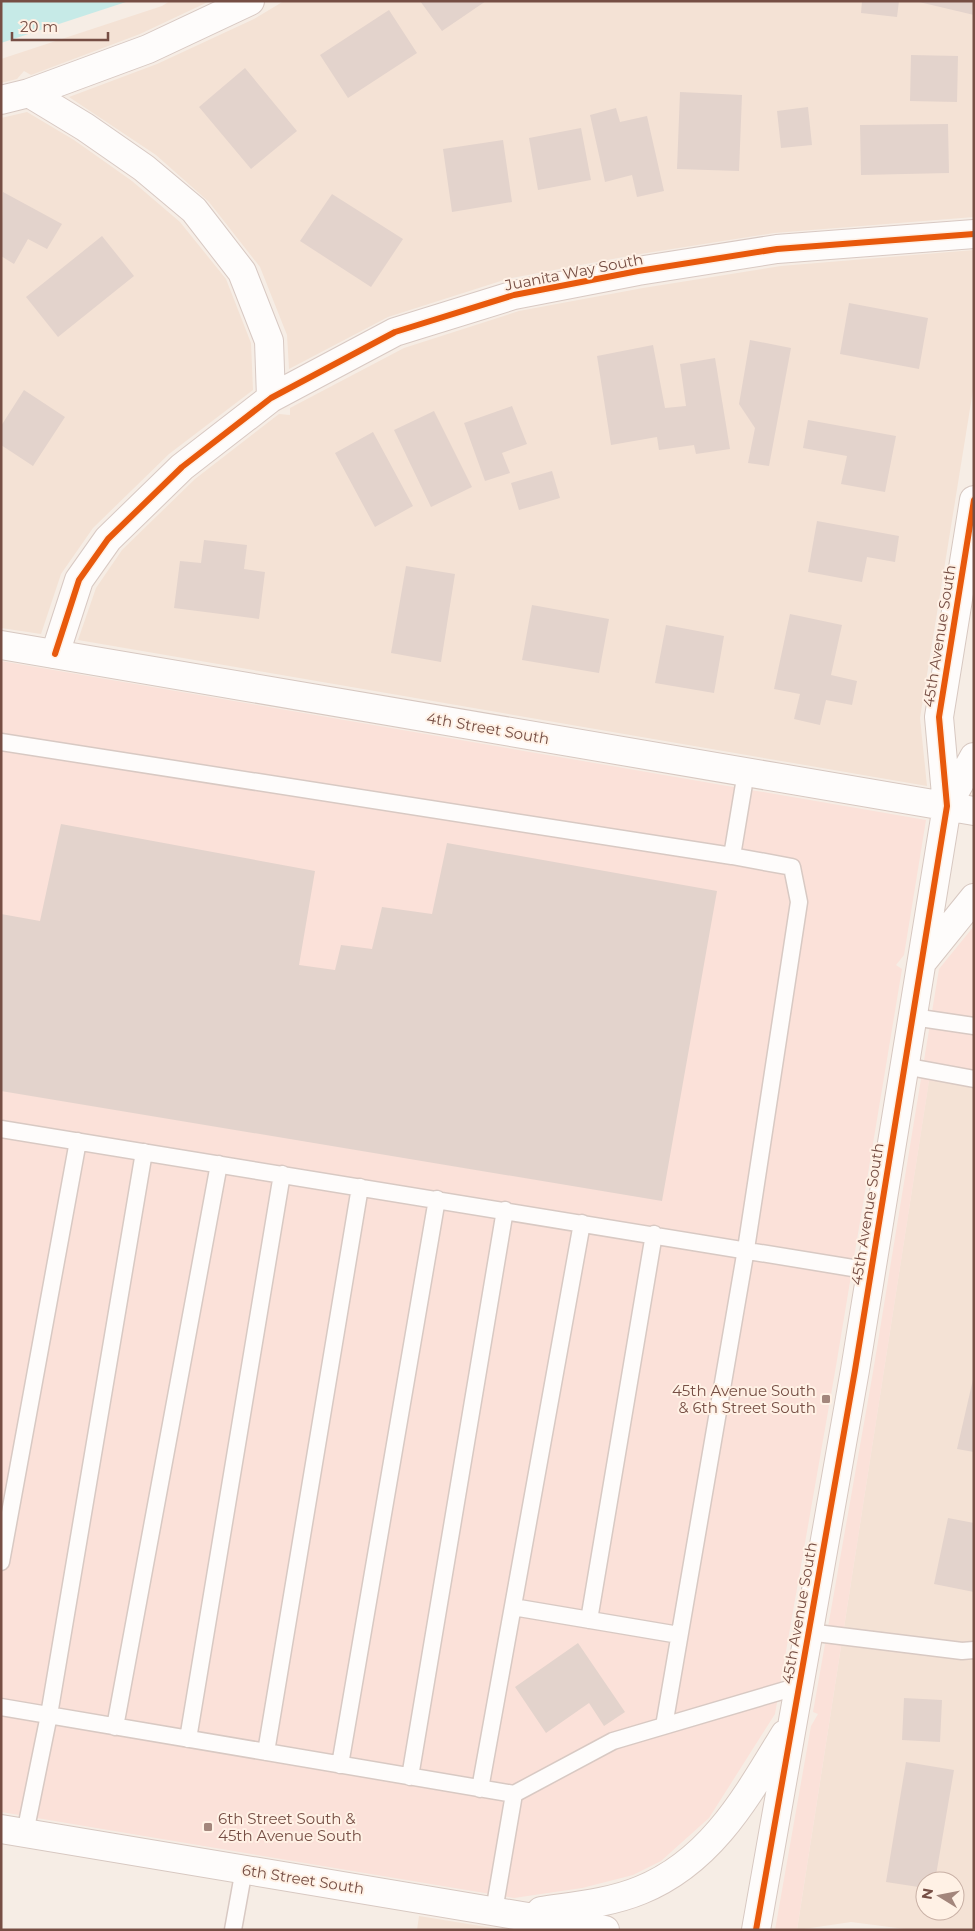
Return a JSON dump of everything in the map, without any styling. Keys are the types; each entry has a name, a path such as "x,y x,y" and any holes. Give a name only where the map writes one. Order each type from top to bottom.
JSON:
{"street":[{"path":"1,100 30,93 148,49 250,1"},
{"path":"30,93 85,127 137,163 194,210 242,272 270,340 271,398"},
{"name":"Juanita Way South","path":"55,654 79,580 108,539 182,467 271,398 395,332 514,295 638,271 777,249 974,234"},
{"name":"45th Avenue South","path":"756,1930 870,1271 947,806 939,717 974,500"},
{"name":"4th Street South","path":"1,645 974,811"},
{"name":"45th Avenue South","path":"947,806 974,757"},
{"path":"922,962 974,898"},
{"path":"504,1913 605,1900 640,1890 672,1874 724,1829 744,1802 793,1720"},
{"name":"6th Street South","path":"13,1831 605,1930"}],"lane":[{"path":"1,742 792,867 799,902 746,1249 664,1726"},
{"path":"732,856 746,772"},
{"path":"912,1017 974,1026"},
{"path":"904,1066 974,1079"},
{"path":"2,1131 78,1141 746,1249 870,1271"},
{"path":"1,1562 78,1141"},
{"path":"13,1831 49,1715 144,1152"},
{"path":"115,1726 219,1164"},
{"path":"188,1739 282,1174"},
{"path":"266,1752 360,1187"},
{"path":"340,1765 437,1199"},
{"path":"410,1777 505,1210"},
{"path":"480,1789 582,1223"},
{"path":"589,1620 654,1234"},
{"path":"513,1607 679,1635"},
{"path":"808,1632 962,1651 974,1650"},
{"path":"1,1707 514,1794 613,1741 799,1686"},
{"path":"504,1913 514,1794"},
{"path":"233,1930 244,1870"}],"shaded area":[{"path":"170,1 210,1 140,34 31,75 24,71 17,79 1,83 1,59 162,6"},
{"path":"284,1 974,1 974,217 774,233 634,255 507,279 388,317 289,369 287,335 260,267 209,202 156,155 69,97 157,64 254,19"},
{"path":"27,112 74,140 132,181 180,222 226,279 251,343 253,390 169,454 93,528 61,574 41,634 1,628 1,118"},
{"path":"974,250 974,384 920,718 927,786 78,640 96,588 122,550 195,479 279,414 290,415 290,408 404,348 519,311 643,288 781,266"},
{"path":"1,661 926,820 904,955 896,965 902,969 836,1366 775,1714 709,1818 661,1861 633,1875 582,1888 514,1898 1,1812"},
{"path":"974,926 974,1084 929,1081 797,1930 775,1930 811,1726 818,1714 813,1712 873,1372 939,969"},
{"path":"929,1080 974,1084 974,1930 913,1930 851,1922 797,1930"},
{"path":"419,1916 499,1929 499,1930 417,1930"}],"water":[{"path":"1,1 129,1 1,43"}],"building":[{"path":"420,1 486,1 442,31"},
{"path":"862,1 899,1 897,17 861,13"},
{"path":"974,1 974,15 919,2"},
{"path":"389,10 417,53 348,98 320,55"},
{"path":"911,55 958,56 957,102 910,101"},
{"path":"245,68 297,131 251,169 199,107"},
{"path":"680,92 742,95 739,171 677,169"},
{"path":"808,107 812,145 781,148 777,111"},
{"path":"616,108 620,122 647,116 664,191 637,197 632,175 605,182 590,115"},
{"path":"948,124 949,173 861,175 860,125"},
{"path":"581,128 591,180 538,190 529,138"},
{"path":"503,140 512,202 452,212 443,149"},
{"path":"3,192 62,224 47,249 28,239 14,264 1,256"},
{"path":"332,194 403,239 371,287 300,241"},
{"path":"102,236 134,276 58,337 26,297"},
{"path":"849,303 928,318 919,369 840,354"},
{"path":"750,340 791,348 769,466 748,463 755,428 739,404"},
{"path":"653,345 665,408 686,406 680,364 715,358 730,449 696,454 694,445 659,450 657,437 611,445 597,356"},
{"path":"24,390 65,417 33,466 1,445 1,426"},
{"path":"512,406 527,444 502,453 510,473 485,481 464,423"},
{"path":"434,411 472,487 431,507 394,430"},
{"path":"808,420 896,436 885,492 841,484 847,456 803,448"},
{"path":"373,432 413,506 375,527 335,453"},
{"path":"552,471 560,498 519,510 511,483"},
{"path":"817,521 899,536 895,562 867,557 862,582 808,572"},
{"path":"204,540 247,545 244,569 265,572 259,619 174,608 180,561 201,563"},
{"path":"406,566 455,574 441,662 391,653"},
{"path":"532,605 609,619 599,673 522,660"},
{"path":"790,614 842,625 831,675 857,681 852,705 826,700 820,725 794,719 800,694 774,689"},
{"path":"666,625 724,636 714,693 655,683"},
{"path":"61,824 315,871 299,965 335,970 341,945 372,949 382,907 432,914 447,843 717,891 662,1201 1,1091 1,914 40,921"},
{"path":"974,1375 974,1452 957,1449"},
{"path":"948,1518 974,1523 974,1592 934,1584"},
{"path":"578,1643 625,1712 604,1726 589,1703 546,1733 515,1687"},
{"path":"904,1698 942,1700 940,1742 902,1740"},
{"path":"906,1762 954,1770 937,1871 915,1871 915,1886 886,1882"}],"cycle path":[{"path":"55,654 79,580 108,539 182,467 271,398 395,332 514,295 638,271 777,249 974,234"},
{"path":"756,1930 855,1370 947,806 939,717 974,500"}],"place":[{"name":"45th Avenue South & 6th Street South","path":"826,1399"},
{"name":"6th Street South & 45th Avenue South","path":"208,1827"}]}
